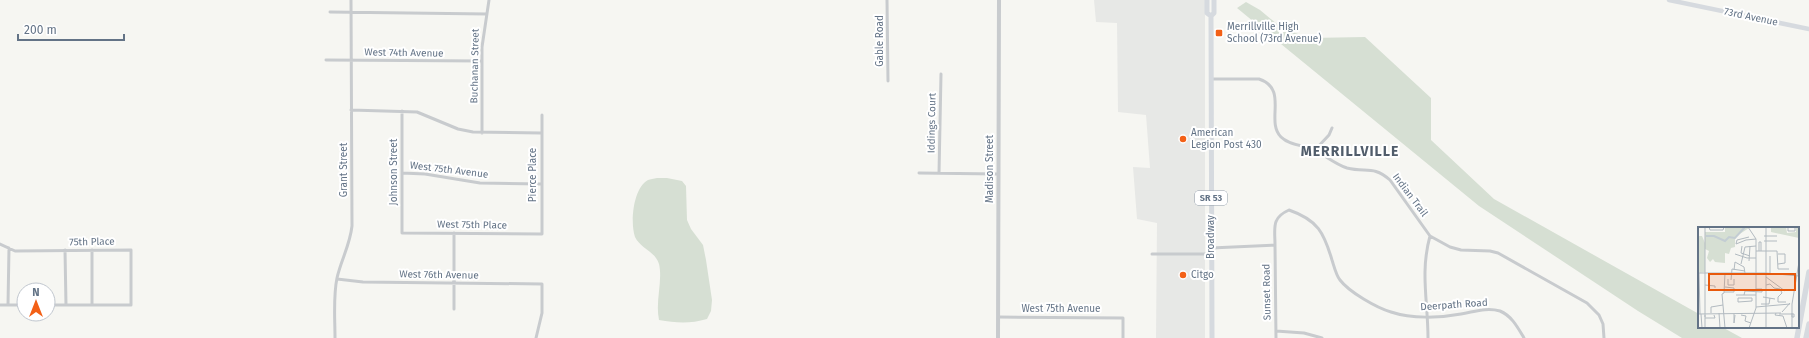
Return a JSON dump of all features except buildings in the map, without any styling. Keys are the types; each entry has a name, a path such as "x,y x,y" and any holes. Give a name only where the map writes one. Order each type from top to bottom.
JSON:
{"highway":[{"path":"1799,327 1809,272"},
{"path":"1806,338 1809,324"},
{"path":"1797,338 1799,328"}],"main road":[{"name":"Broadway","path":"1207,0 1207,13 1211,16"},
{"name":"Broadway","path":"1212,338 1211,16 1214,13 1214,0"},
{"name":"73rd Avenue","path":"1669,0 1809,29"}],"street":[{"name":"Grant Street","path":"335,338 337,279 349,242 352,226 351,0"},
{"name":"Buchanan Street","path":"482,133 482,39 489,0"},
{"name":"Gable Road","path":"887,0 888,81"},
{"name":"Madison Street","path":"998,0 998,338"},
{"path":"330,12 487,14"},
{"name":"West 74th Avenue","path":"326,60 482,62"},
{"name":"Iddings Court","path":"939,173 941,74"},
{"name":"Indian Trail","path":"1211,79 1260,79 1271,85 1274,92 1276,125 1281,138 1288,142 1315,150 1334,162 1348,168 1373,170 1382,173 1390,180 1430,236 1450,247 1461,250 1490,251 1498,254 1587,303 1599,315 1603,324 1604,338"},
{"path":"351,110 422,113 464,131 482,133 541,133"},
{"name":"Johnson Street","path":"402,111 402,233"},
{"name":"Pierce Place","path":"542,115 542,234"},
{"path":"1315,150 1329,135 1332,128"},
{"name":"West 75th Avenue","path":"402,173 425,174 480,183 541,184"},
{"path":"919,173 998,174"},
{"name":"Deerpath Road","path":"1275,245 1275,222 1281,214 1290,210 1300,214 1314,224 1326,239 1340,280 1352,291 1375,305 1392,312 1428,316 1460,314 1485,310 1500,311 1511,319 1524,338"},
{"name":"West 75th Place","path":"402,233 542,234"},
{"path":"454,233 454,309"},
{"path":"1428,338 1428,316 1424,288 1426,251 1430,236"},
{"name":"75th Place","path":"0,244 15,251 131,250 131,305 92,305"},
{"path":"1211,248 1275,245"},
{"name":"Sunset Road","path":"1275,245 1276,338"},
{"path":"8,248 8,305"},
{"path":"65,250 66,305"},
{"path":"56,305 92,305 92,250"},
{"path":"1152,254 1211,254"},
{"name":"West 76th Avenue","path":"337,279 363,282 542,284 542,313 536,338"},
{"path":"0,305 16,305"},
{"name":"West 75th Avenue","path":"999,317 1123,318 1123,338"},
{"path":"1276,331 1304,333 1322,338"}],"shaded area":[{"path":"1094,0 1205,0 1205,338 1156,338 1157,223 1137,219 1133,167 1150,168 1146,115 1118,112 1117,23 1096,22"},
{"path":"1246,2 1260,10 1283,29 1310,38 1365,37 1431,98 1431,140 1494,199 1698,313 1698,328 1724,328 1742,338 1682,338 1638,311 1479,206 1237,8"},
{"path":"657,178 682,181 686,186 687,220 691,229 703,245 706,260 712,300 711,311 707,319 695,322 671,322 659,320 659,264 654,256 635,237 633,223 634,206 639,190 648,180"}],"place":[{"name":"Merrillville High School (73rd Avenue)","path":"1219,33"},
{"name":"American Legion Post 430","path":"1183,139"},
{"name":"Citgo","path":"1183,275"}],"district":[{"name":"MERRILLVILLE","path":"1350,151"}]}
